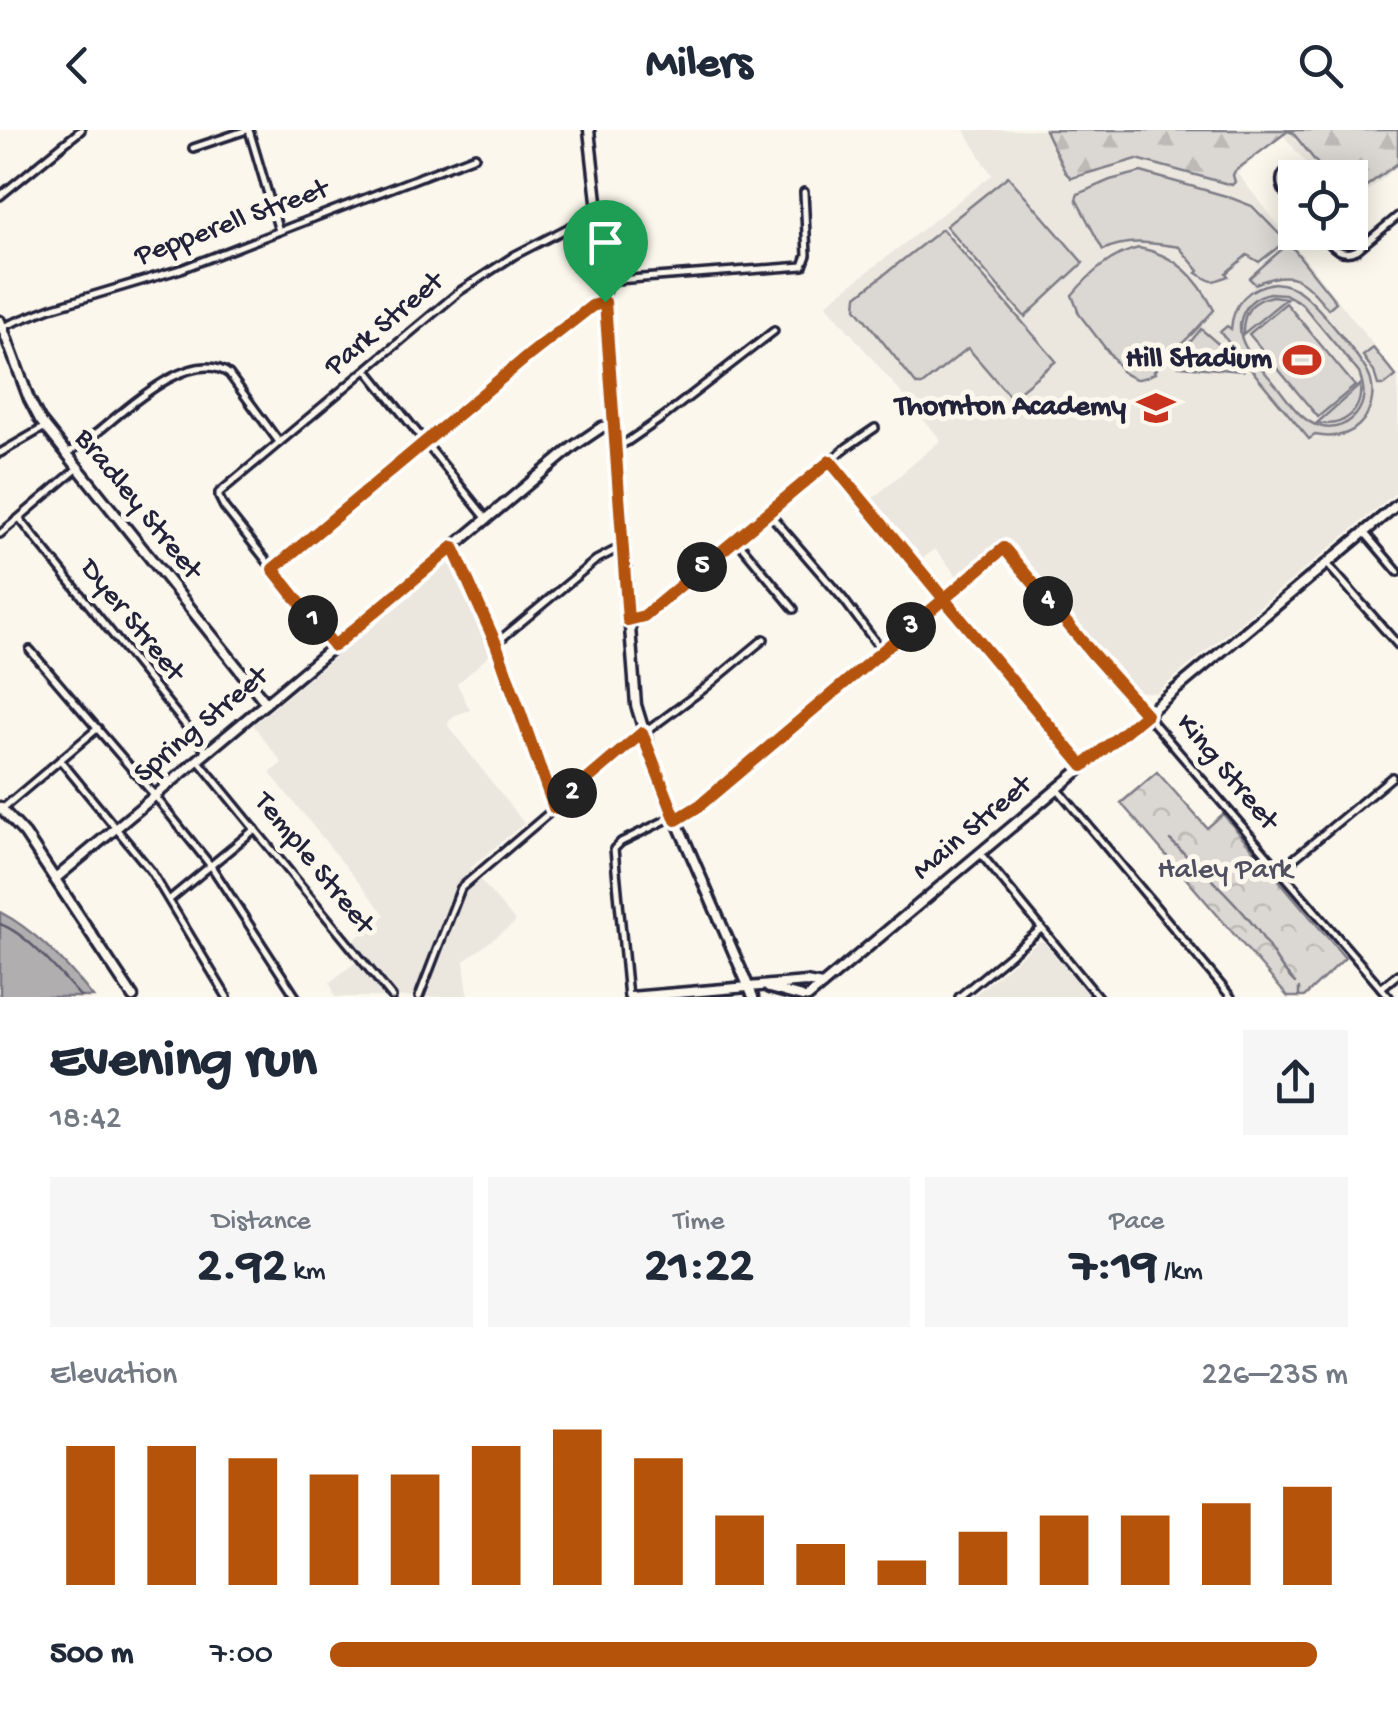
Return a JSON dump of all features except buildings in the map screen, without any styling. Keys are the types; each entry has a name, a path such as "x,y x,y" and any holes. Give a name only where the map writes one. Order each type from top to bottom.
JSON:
{"main road":[{"path":"588,130 598,214 634,698 642,733 675,818 752,997"},
{"name":"Bradley Street","path":"1,324 28,399 45,427 266,703"},
{"name":"Spring Street","path":"55,879 486,518 584,439 602,427 614,425"},
{"name":"Main Street","path":"805,997 1398,504"},
{"path":"1,808 25,834 132,997"},
{"path":"628,997 806,982 822,985"},
{"path":"760,986 805,997"}],"street":[{"path":"0,196 82,130"},
{"path":"193,148 248,130 279,231"},
{"name":"Pepperell Street","path":"1,324 181,270 475,156"},
{"path":"603,281 803,266 807,255 804,192"},
{"name":"Park Street","path":"273,569 224,507 218,495 224,488 460,291 523,250 598,214"},
{"path":"1368,242 1397,218"},
{"path":"334,646 273,569 566,326 592,306 605,302"},
{"path":"616,447 663,417 774,332"},
{"path":"67,454 152,387 184,373 214,367 228,374 279,442"},
{"path":"367,370 486,518"},
{"path":"0,453 45,427"},
{"path":"628,620 644,616 875,428"},
{"path":"830,461 1083,766"},
{"path":"0,534 78,468"},
{"path":"768,512 882,651"},
{"name":"Dyer Street","path":"20,519 207,752"},
{"path":"1364,532 1398,572"},
{"path":"736,539 794,609"},
{"path":"496,644 596,560 622,546"},
{"path":"453,547 496,644 554,808"},
{"name":"King Street","path":"944,599 1004,548 1389,997"},
{"path":"1326,563 1398,646"},
{"path":"628,997 614,849 621,842 699,806 944,599"},
{"path":"418,997 461,888 642,733 683,706 764,639"},
{"path":"30,650 211,866 296,997"},
{"path":"1,808 98,728"},
{"path":"60,760 147,866 227,997"},
{"name":"Temple Street","path":"198,760 392,997"},
{"path":"1279,871 1392,777"},
{"path":"1056,788 1231,997"},
{"path":"169,900 255,829"},
{"path":"980,853 1098,997"},
{"path":"959,997 1041,928"},
{"path":"1381,988 1398,974"}],"shaded area":[{"name":"Thornton Academy","path":"964,130 1398,130 1398,166 1368,191 1368,160 1304,160 1283,135 1237,173 1278,225 1278,250 1298,250 1398,376 1398,491 1156,693 1134,691 1006,538 958,577 935,549 921,560 871,500 941,440 826,304 992,175"},
{"path":"451,560 491,654 457,684 470,710 456,715 448,726 524,823 470,868 516,922 464,961 468,997 335,997 330,982 361,958 350,943 385,915 270,773 282,763 253,725"},
{"path":"1039,941 1044,942 1090,997 972,997"}],"green space":[{"path":"1045,130 1398,130 1398,163 1368,185 1368,160 1314,160 1288,131 1235,171 1232,185 1137,159 1071,178"},
{"path":"1141,172 1252,206 1278,233 1278,247 1259,262 1247,255 1226,273 1228,276 1214,281 1197,273 1179,247 1131,243 1103,250 1076,199 1078,194"},
{"path":"1008,176 1083,263 1025,317 946,226"},
{"path":"942,229 1056,361 1011,398 968,348 917,385 856,308 857,296"},
{"path":"1139,248 1164,256 1184,269 1214,310 1155,373 1138,379 1121,371 1079,314 1072,295 1102,266"},
{"path":"1281,250 1295,250 1336,302 1328,309 1297,279 1280,277 1255,284 1249,278"},
{"path":"1274,283 1303,294 1368,373 1371,404 1363,420 1349,432 1309,439 1220,332 1227,326 1231,329 1235,311 1249,292","holes":["1269,293 1285,294 1301,303 1359,373 1364,392 1361,405 1356,415 1342,425 1330,428 1306,419 1243,341 1241,321 1249,304"]},
{"path":"1272,296 1287,298 1243,334 1250,309"},
{"name":"Hill Stadium","path":"1286,303 1355,386 1318,417 1249,334"},
{"path":"1201,329 1245,367 1243,371 1179,366 1187,346"},
{"path":"1373,348 1396,376 1385,385 1378,385 1363,356"},
{"path":"1360,385 1358,403 1349,416 1335,423 1317,423"},
{"name":"Haley Park","path":"1157,772 1207,828 1223,814 1345,958 1304,997 1288,997 1121,803"}],"water":[{"path":"0,912 51,950 93,997 0,997"}],"waterway":[{"path":"1170,840 1238,907 1295,983"},
{"path":"1299,988 1299,997"}],"place":[{"name":"Hill Stadium","path":"1302,360"},
{"name":"Thornton Academy","path":"1156,408"}],"route":[{"path":"605,302 592,306 528,356 273,569 334,646 453,547 496,644 554,808 642,733 676,820 699,806 944,599 1083,766 1146,714 1004,548 944,599 830,461 644,616 628,620 605,302"}]}
